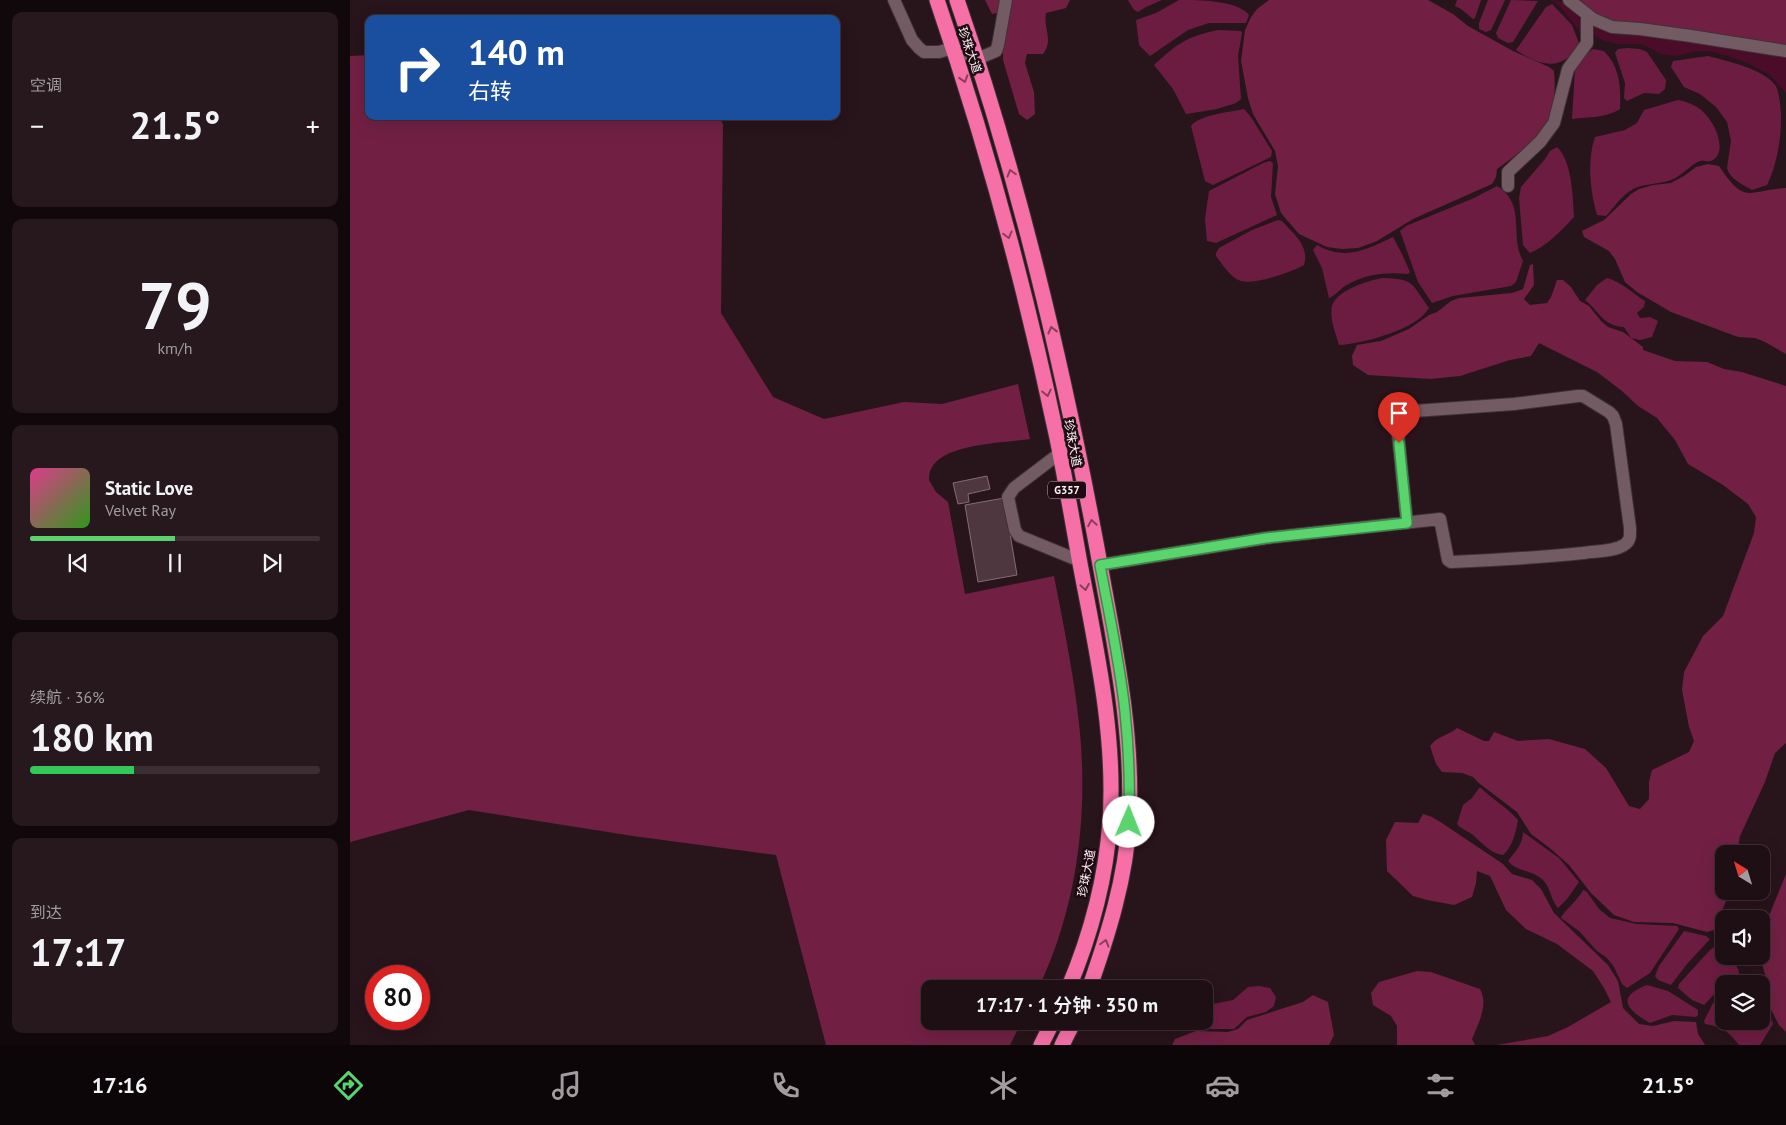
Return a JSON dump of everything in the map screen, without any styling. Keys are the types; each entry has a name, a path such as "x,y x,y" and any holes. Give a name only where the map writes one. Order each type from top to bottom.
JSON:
{"highway":[{"name":"珍珠大道","path":"937,0 964,78 1004,218 1036,341 1060,453 1106,713 1110,757 1110,821 1106,856 1098,897 1085,943 1071,980"},
{"name":"珍珠大道","path":"957,0 977,58 1020,204 1054,336 1076,434 1118,662 1125,711 1130,786 1129,822 1116,901 1104,948 1092,980"},
{"path":"1041,1045 1048,1030"},
{"path":"1062,1045 1070,1030"}],"street":[{"path":"894,0 912,40 924,52 939,52 953,48 977,58 996,50 1006,0"},
{"path":"1568,0 1593,19 1612,27 1691,36 1786,51"},
{"path":"1508,186 1508,172 1540,142 1554,123 1568,69 1587,43 1587,14"},
{"path":"1100,565 1266,538 1407,523 1440,519 1450,562 1556,556 1607,550 1622,546 1630,538 1630,528 1616,424 1613,416 1583,396 1578,396 1514,404 1414,411 1400,417 1397,424 1407,523"},
{"path":"1060,453 1014,488 1008,497 1014,530 1019,536 1080,561"}],"shaded area":[{"path":"985,0 1000,0 997,13 992,14"},
{"path":"1012,0 1070,0 1066,8 1046,13 1048,44 1043,54 1027,54 1025,63 1034,92 1035,114 1027,120 1019,114 1003,60 1003,47"},
{"path":"1128,0 1162,0 1138,12 1134,10"},
{"path":"1179,0 1227,4 1236,6 1249,15 1246,23 1209,23 1188,30 1150,56 1139,45 1136,20 1156,13"},
{"path":"1269,0 1428,0 1453,14 1468,26 1554,71 1555,89 1549,118 1534,139 1497,169 1496,177 1492,184 1413,219 1377,241 1358,248 1342,249 1327,247 1299,234 1281,213 1275,194 1278,166 1275,151 1253,114 1248,98 1241,61 1245,30 1257,9"},
{"path":"1457,0 1481,0 1475,18 1473,19 1455,6"},
{"path":"1488,0 1505,0 1491,30 1486,32 1479,29 1479,23"},
{"path":"1511,0 1538,1 1513,42 1508,43 1498,38 1496,33"},
{"path":"1551,0 1563,2 1573,9 1579,19 1582,31 1580,32 1558,4"},
{"path":"1577,0 1786,0 1786,46 1614,22 1596,14"},
{"path":"1552,4 1572,25 1579,43 1566,59 1551,64 1534,60 1516,50 1546,7"},
{"path":"1591,23 1640,33 1786,55 1786,93 1770,75 1728,56 1708,51 1676,56 1661,54 1642,44 1617,44 1602,40 1594,35"},
{"path":"1218,30 1241,31 1242,33 1238,56 1241,99 1236,103 1217,109 1186,114 1173,89 1154,65 1170,51 1190,38"},
{"path":"1628,48 1647,52 1666,80 1665,89 1659,94 1644,93 1627,101 1624,98 1625,83 1615,53 1618,49"},
{"path":"1593,49 1604,51 1613,64 1620,85 1620,109 1603,116 1572,119 1575,69 1581,59"},
{"path":"365,55 365,120 720,120 723,124 721,313 773,397 824,419 904,402 942,404 1018,384 1030,439 991,443 961,449 948,454 938,460 931,469 929,480 936,492 948,502 965,594 1054,576 1069,654 1080,733 1082,799 1076,864 1062,928 1042,980 921,980 921,1030 1018,1030 1010,1045 826,1045 776,855 633,836 469,810 350,842 350,56"},
{"path":"1708,56 1754,70 1776,86 1781,109 1780,136 1772,175 1767,185 1752,190 1731,175 1727,168 1731,141 1727,122 1716,107 1700,94 1684,87 1671,67 1673,61"},
{"path":"1678,100 1698,107 1712,123 1719,143 1716,158 1711,161 1701,161 1671,180 1634,188 1623,196 1606,216 1597,215 1590,176 1591,156 1595,137 1625,130 1637,123 1644,110"},
{"path":"1244,109 1272,151 1271,157 1213,185 1205,181 1191,126 1201,119"},
{"path":"1557,147 1562,153 1569,170 1574,217 1548,242 1530,253 1523,245 1519,198 1521,187 1550,151"},
{"path":"1270,161 1273,163 1271,197 1277,215 1216,243 1207,241 1205,219 1209,191"},
{"path":"1708,164 1719,166 1741,191 1755,193 1786,188 1786,354 1755,338 1738,337 1671,312 1637,292 1625,282 1615,259 1609,251 1584,237 1582,231 1604,220 1631,194 1639,189 1671,183 1696,167"},
{"path":"1497,186 1506,193 1515,211 1517,241 1523,261 1516,282 1511,286 1453,296 1432,303 1418,282 1400,231 1406,226 1474,198"},
{"path":"1278,220 1282,221 1291,230 1303,246 1305,252 1304,265 1264,280 1247,282 1234,277 1216,256 1219,248 1252,230"},
{"path":"1393,237 1410,272 1408,274 1391,273 1368,276 1345,286 1329,298 1322,268 1313,250 1317,245 1327,250 1346,253 1374,246"},
{"path":"1533,264 1534,285 1524,299 1530,305 1547,303 1557,280 1563,280 1571,287 1580,301 1589,306 1601,321 1608,327 1623,332 1643,347 1643,350 1675,361 1707,362 1724,369 1742,372 1786,386 1786,743 1775,753 1765,782 1740,836 1738,845 1715,845 1715,900 1726,900 1722,910 1715,910 1714,930 1707,932 1673,923 1634,922 1614,915 1591,893 1569,865 1531,834 1517,812 1473,777 1462,773 1442,772 1436,764 1430,746 1436,740 1457,728 1484,741 1489,741 1494,732 1518,741 1549,739 1585,749 1606,768 1629,806 1640,809 1649,799 1649,782 1652,770 1689,752 1694,741 1689,727 1682,690 1684,672 1703,636 1723,616 1754,533 1756,517 1748,504 1723,485 1688,464 1675,440 1657,418 1638,406 1597,372 1539,343 1531,356 1510,360 1460,376 1430,379 1368,375 1353,365 1352,356 1357,345 1381,341 1409,329 1451,301 1459,298 1512,293 1523,289 1530,265"},
{"path":"1382,278 1407,281 1415,288 1429,308 1423,316 1402,329 1361,342 1339,345 1331,316 1335,300 1353,287"},
{"path":"1607,278 1622,285 1645,301 1644,307 1637,313 1640,318 1650,317 1658,321 1652,337 1640,340 1631,338 1624,327 1606,321 1585,300 1597,285"},
{"path":"1479,788 1505,807 1518,820 1515,835 1503,855 1490,850 1457,824 1463,805 1472,798"},
{"path":"1423,814 1442,823 1503,864 1512,874 1532,880 1541,889 1554,913 1608,965 1618,981 1623,1008 1639,1024 1653,1026 1674,1021 1696,1022 1698,1034 1705,1045 1497,1045 1548,1036 1568,1027 1611,1002 1593,971 1557,944 1526,929 1506,910 1490,876 1477,871 1472,897 1454,905 1413,896 1387,871 1386,840 1395,822 1418,823"},
{"path":"1523,832 1559,858 1579,882 1558,908 1543,880 1535,874 1512,865 1508,861 1520,844"},
{"path":"1786,874 1786,1032 1779,1025 1770,1008 1770,975 1765,975 1762,965 1770,965 1770,914"},
{"path":"1583,890 1587,892 1599,909 1610,918 1637,924 1677,926 1679,929 1650,973 1627,988 1622,984 1614,967 1607,958 1597,951 1579,931 1561,918"},
{"path":"1684,931 1706,936 1710,939 1671,985 1658,980 1655,976 1659,966"},
{"path":"1715,947 1715,965 1736,965 1739,974 1715,975 1715,993 1704,1005 1692,1000 1678,988 1679,984 1709,951"},
{"path":"1417,971 1431,972 1480,989 1483,1008 1480,1021 1472,1039 1475,1045 1397,1045 1397,1026 1391,1016 1373,1005 1371,993 1379,982"},
{"path":"1647,985 1668,991 1698,1010 1698,1015 1696,1017 1672,1015 1650,1023 1635,1013 1628,1004 1631,994"},
{"path":"1248,987 1270,988 1276,997 1274,1006 1266,1012 1247,1017 1234,1029 1213,1029 1213,1004 1233,1000"},
{"path":"1313,995 1328,1002 1334,1035 1329,1045 1172,1045 1175,1039 1196,1031 1228,1032 1238,1029 1247,1020 1303,1002"},
{"path":"1715,1001 1715,1027 1705,1024 1704,1021"},
{"path":"1770,1016 1773,1024 1770,1029"},
{"path":"1725,1030 1769,1030 1760,1045 1739,1045"}],"building":[{"path":"987,476 990,489 968,494 969,502 958,504 953,483"},
{"path":"1004,498 1017,575 978,582 965,505"}],"route":[{"path":"1129,822 1130,786 1125,711 1100,565 1266,538 1407,523 1399,443"}]}
